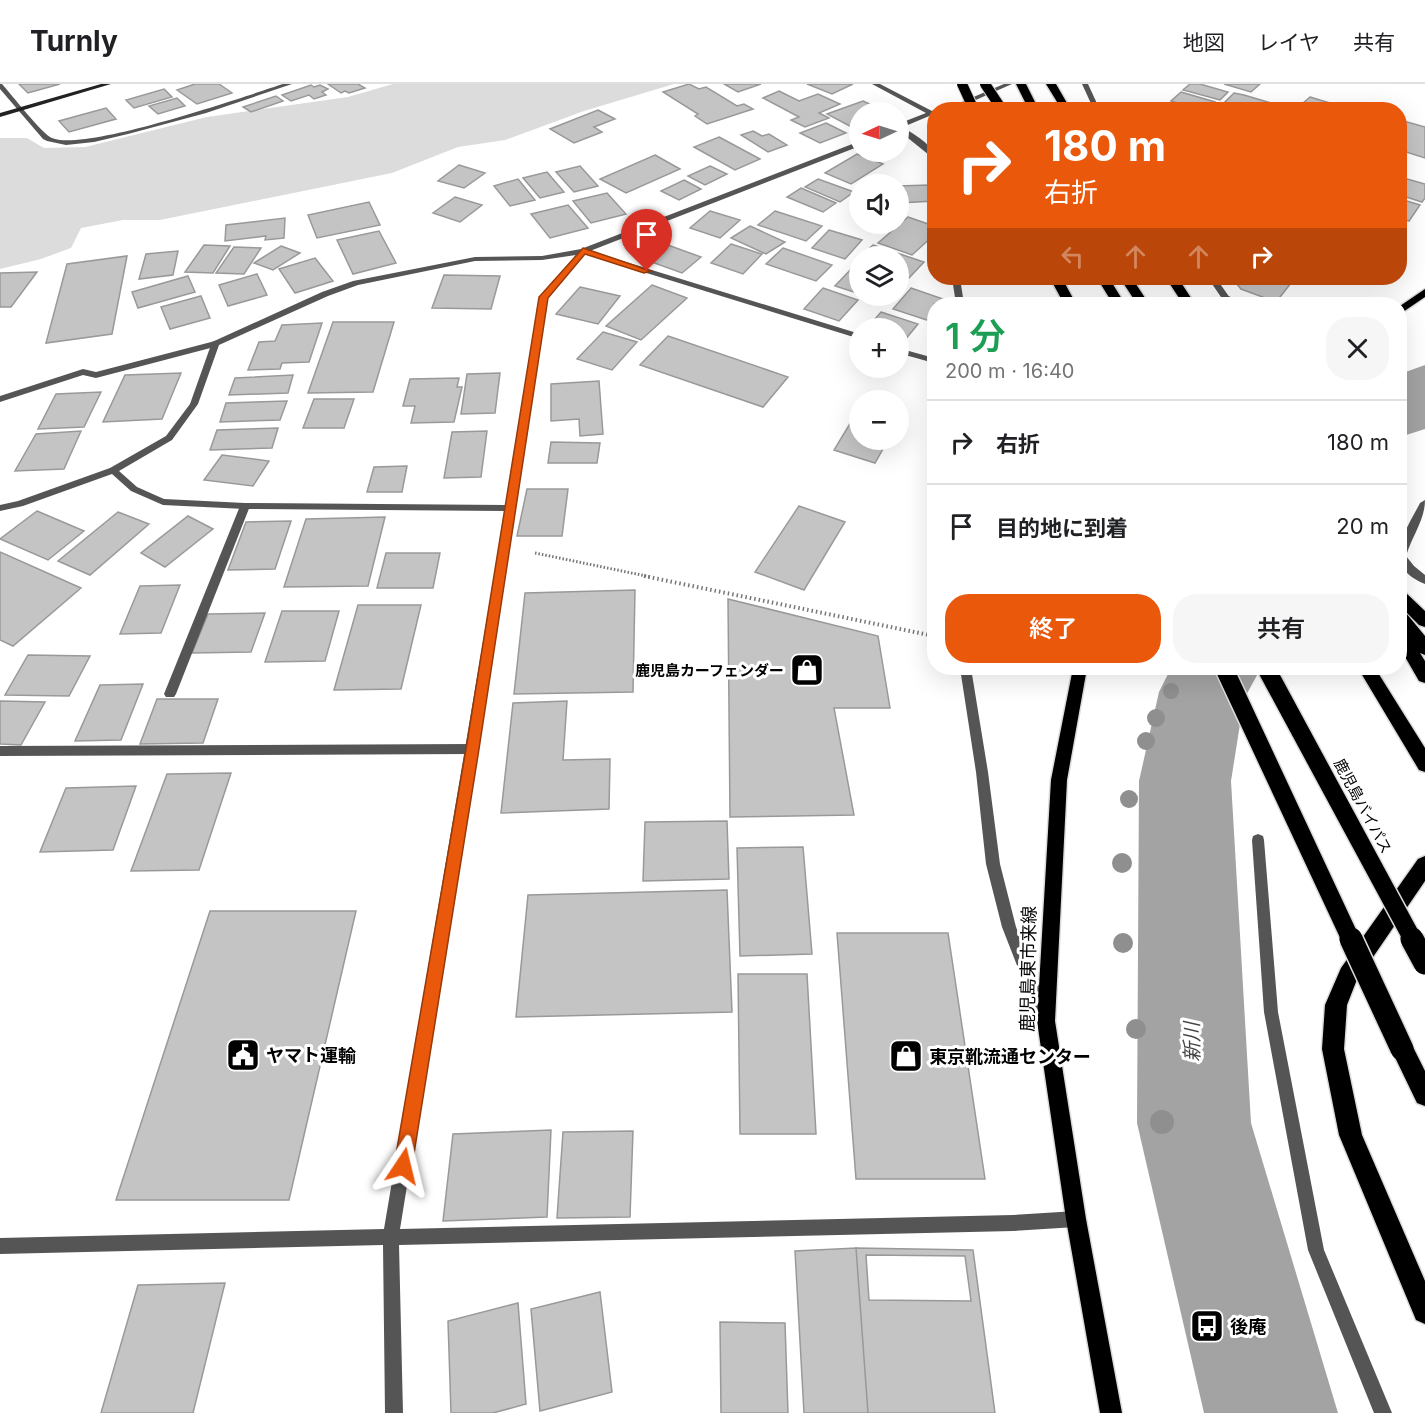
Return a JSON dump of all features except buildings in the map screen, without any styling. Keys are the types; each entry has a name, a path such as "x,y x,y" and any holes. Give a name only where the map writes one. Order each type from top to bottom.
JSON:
{"highway":[{"path":"962,84 970,102"},
{"path":"985,84 998,102"},
{"path":"1021,84 1030,102"},
{"path":"1052,86 1062,102"},
{"path":"1407,604 1425,621"},
{"path":"1407,626 1425,648"},
{"path":"1407,646 1425,676"},
{"path":"1227,675 1425,1095"},
{"name":"鹿児島バイパス","path":"1270,675 1425,963"},
{"path":"1370,675 1425,764"},
{"path":"1425,865 1348,975 1336,1005 1333,1049 1351,1135 1425,1311"}],"main road":[{"path":"1407,306 1425,292"},
{"name":"鹿児島東市来線","path":"1079,675 1059,780 1046,1021 1076,1219 1111,1413"}],"street":[{"path":"0,115 108,84"},
{"path":"0,85 47,140 62,143 138,130 289,84"},
{"path":"875,84 927,110"},
{"path":"965,102 1009,84"},
{"path":"1084,84 1093,102"},
{"path":"909,123 927,115"},
{"path":"909,134 927,148"},
{"path":"0,399 83,372 96,375 215,344 325,294 356,283 475,259 542,258 583,251 849,147"},
{"path":"583,251 849,334"},
{"path":"394,1413 391,1236 544,297 583,251"},
{"path":"0,508 20,504 113,470 169,438 194,404 215,344"},
{"path":"909,353 927,359"},
{"path":"113,470 134,489 163,502 245,506 511,508"},
{"path":"1407,538 1425,503"},
{"path":"170,694 245,506"},
{"path":"1407,565 1425,580"},
{"path":"966,675 982,772 993,864 1009,927 1046,1021"},
{"path":"0,751 472,749"},
{"path":"1258,840 1271,1012 1316,1250 1383,1413"},
{"path":"0,1246 1013,1223 1076,1219"}],"path":[{"path":"505,547 927,635"}],"shaded area":[{"path":"393,84 674,84 584,111 505,140 458,147 392,173 160,220 123,220 81,228 71,248 41,259 0,269 0,138 27,138 44,148 85,147 207,117 348,97"}],"waterway":[{"name":"新川","path":"1407,407 1425,386"},
{"name":"新川","path":"1214,675 1202,692 1185,781 1194,1123 1271,1413"}],"place":[{"name":"鹿児島カーフェンダー","path":"807,670"},
{"name":"ヤマト運輸","path":"243,1055"},
{"name":"東京靴流通センター","path":"906,1056"},
{"name":"後庵","path":"1207,1326"}],"route":[{"path":"403,1166 544,297 583,251 647,271"}]}
